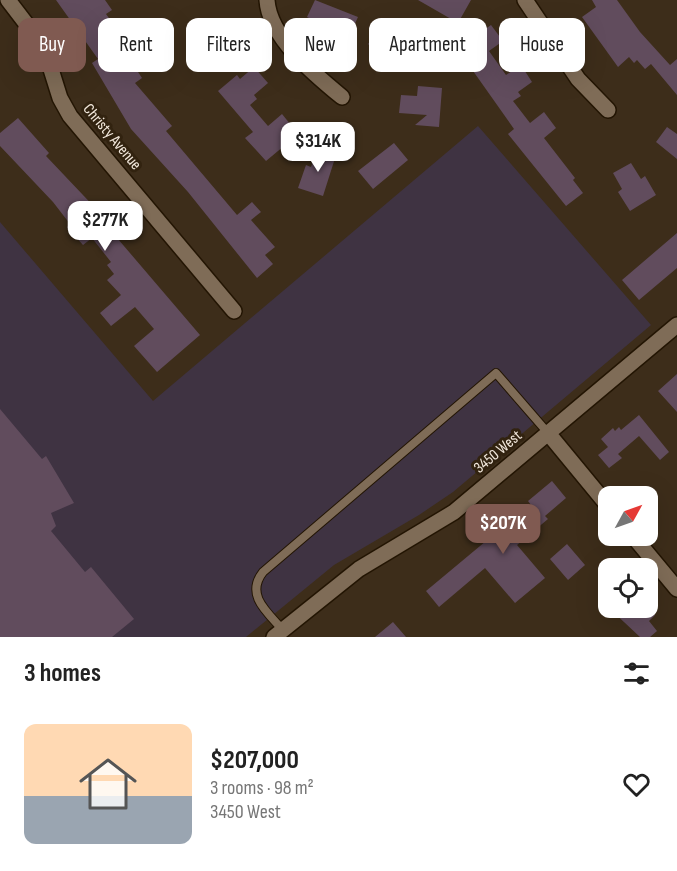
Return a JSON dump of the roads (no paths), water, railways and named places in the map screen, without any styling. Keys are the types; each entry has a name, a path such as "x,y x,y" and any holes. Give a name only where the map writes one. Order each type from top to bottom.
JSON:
{"street":[{"name":"Christy Avenue","path":"8,0 44,48 60,98 70,116 234,311"},
{"path":"267,0 270,18 281,36 313,72 342,97"},
{"path":"525,0 578,79 608,110"},
{"name":"3450 West","path":"279,633 359,569 454,512 677,325"},
{"path":"548,433 598,494"},
{"path":"641,546 677,589"}],"lane":[{"path":"279,633 255,594 255,585 263,572 496,373 548,433"}]}
